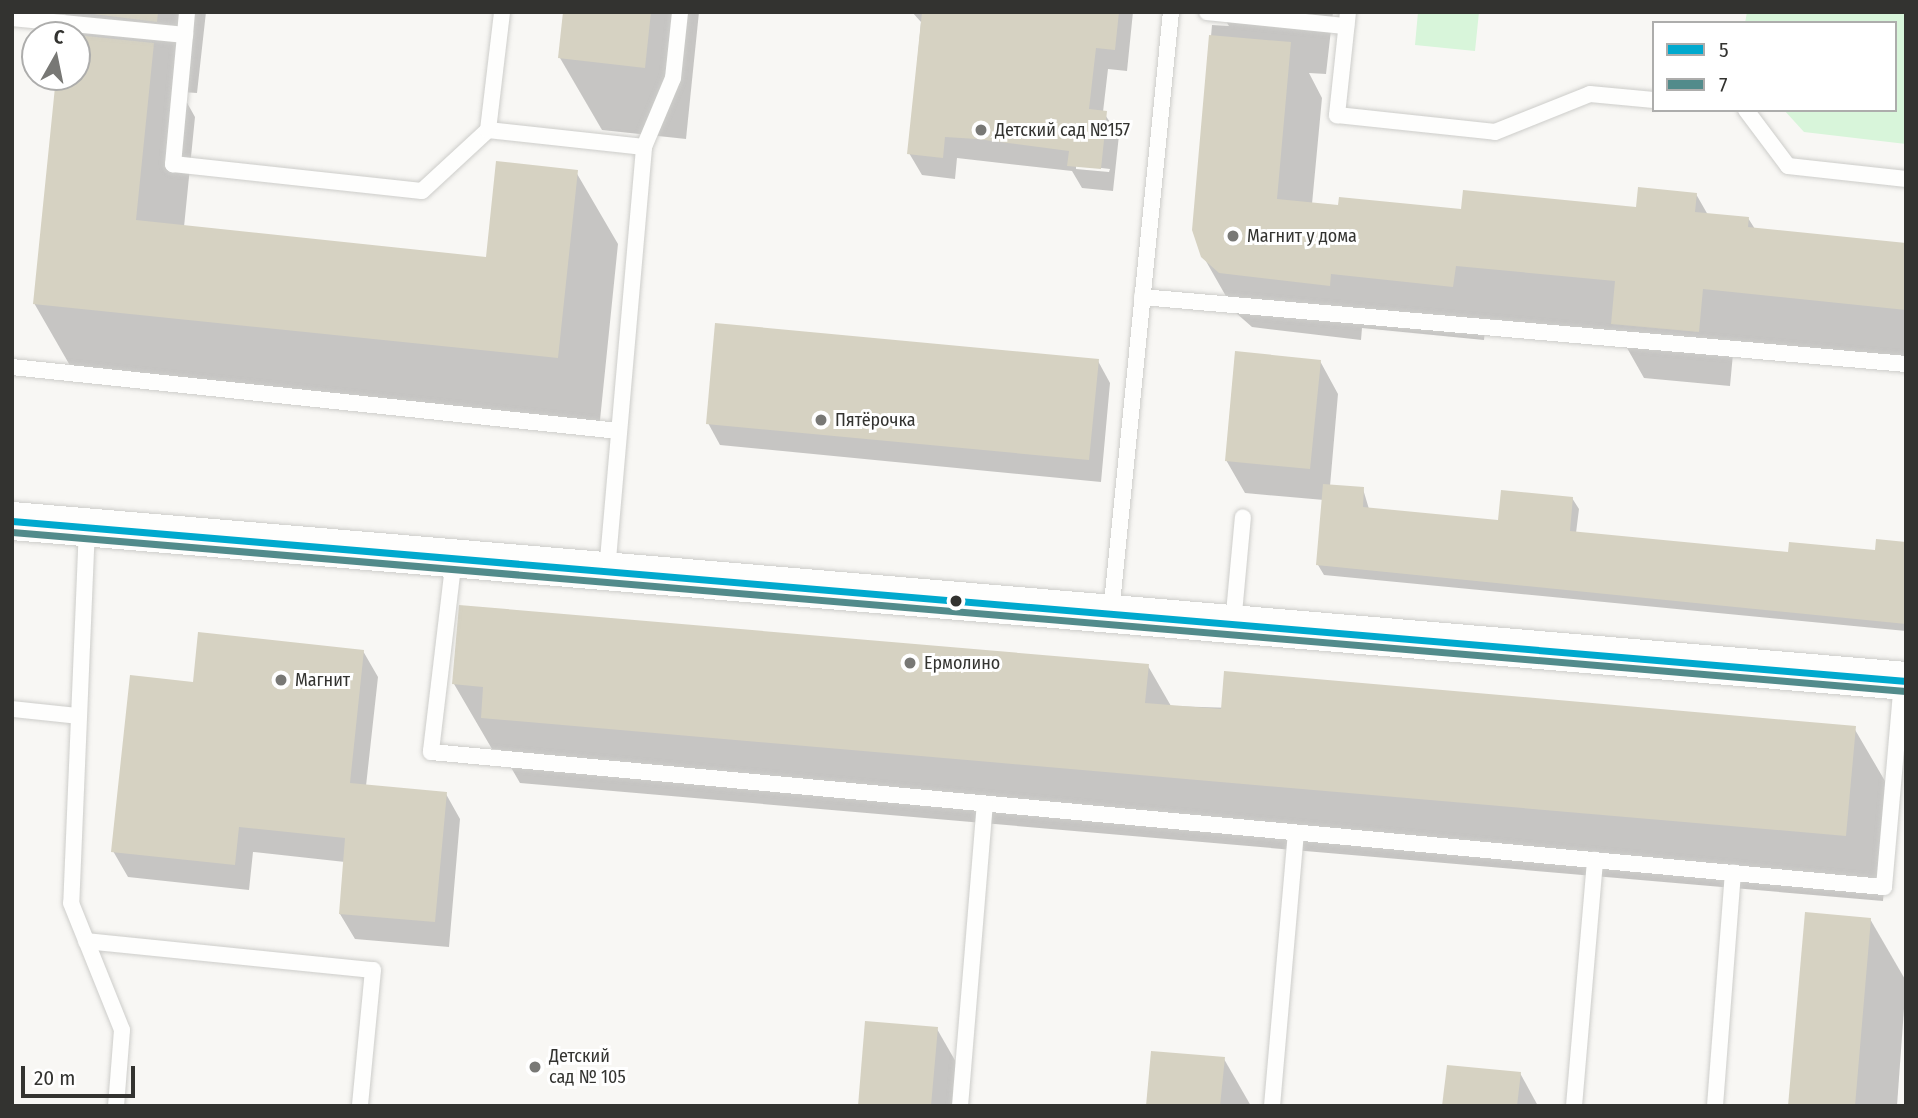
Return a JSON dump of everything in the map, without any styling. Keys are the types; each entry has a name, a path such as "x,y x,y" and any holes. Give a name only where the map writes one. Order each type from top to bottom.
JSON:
{"street":[{"path":"12,521 1904,681"}],"lane":[{"path":"187,12 173,164 422,191 488,130 502,12"},
{"path":"607,571 644,147 673,78 680,12"},
{"path":"1111,614 1171,12"},
{"path":"1207,12 1347,19 1337,115 1495,132 1590,94 1652,100"},
{"path":"12,18 186,35"},
{"path":"1748,112 1788,166 1906,179"},
{"path":"488,130 644,147"},
{"path":"1142,297 1906,364"},
{"path":"12,367 619,431"},
{"path":"1233,624 1243,517"},
{"path":"88,527 71,904 122,1030 116,1106"},
{"path":"454,558 431,752 1884,887 1904,681"},
{"path":"12,709 79,716"},
{"path":"960,1106 985,804"},
{"path":"1272,1106 1296,833"},
{"path":"1574,1106 1595,860"},
{"path":"1715,1106 1733,873"},
{"path":"86,941 373,970 360,1106"}],"green space":[{"path":"1418,12 1479,12 1475,51 1415,45"},
{"path":"1747,12 1906,12 1906,144 1804,132 1786,112 1897,112 1897,21 1745,21"}],"building":[{"path":"77,12 158,12 157,22"},
{"path":"563,12 651,12 645,68 558,58"},
{"path":"922,12 1119,12 1115,50 1096,48 1089,109 1107,111 1101,169 1067,166 1069,151 977,139 945,137 943,158 907,154"},
{"path":"1209,35 1291,42 1277,199 1338,205 1339,197 1461,209 1463,190 1636,207 1638,187 1697,193 1695,212 1749,217 1748,227 1906,243 1906,310 1703,289 1699,332 1611,324 1615,281 1456,266 1453,287 1331,274 1330,286 1219,273 1201,257 1192,230"},
{"path":"91,36 154,43 136,220 486,257 496,161 578,170 558,358 33,304 55,91 91,91"},
{"path":"715,323 1099,359 1089,460 706,424"},
{"path":"1235,351 1321,360 1310,469 1225,461"},
{"path":"1323,484 1364,487 1363,507 1498,520 1501,490 1573,497 1570,531 1788,552 1789,542 1875,550 1876,539 1906,542 1906,624 1316,565"},
{"path":"459,605 1149,664 1145,703 1221,709 1224,671 1856,726 1846,836 481,718 483,687 452,684"},
{"path":"198,632 364,650 350,783 447,792 435,922 339,914 345,838 239,827 235,865 111,852 130,675 193,682"},
{"path":"1805,912 1871,918 1855,1106 1788,1106"},
{"path":"865,1021 938,1027 931,1106 858,1106"},
{"path":"1151,1051 1225,1057 1220,1106 1146,1106"},
{"path":"1447,1065 1521,1072 1517,1106 1442,1106"}],"transit line":[{"name":"5","path":"12,521 1906,681"},
{"name":"7","path":"12,532 1905,691"}],"place":[{"name":"Детский сад №157","path":"981,130"},
{"name":"Магнит у дома","path":"1233,236"},
{"name":"Пятёрочка","path":"821,420"},
{"name":"Ермолино","path":"910,663"},
{"name":"Магнит","path":"281,680"},
{"name":"Детский сад № 105","path":"535,1067"}]}
